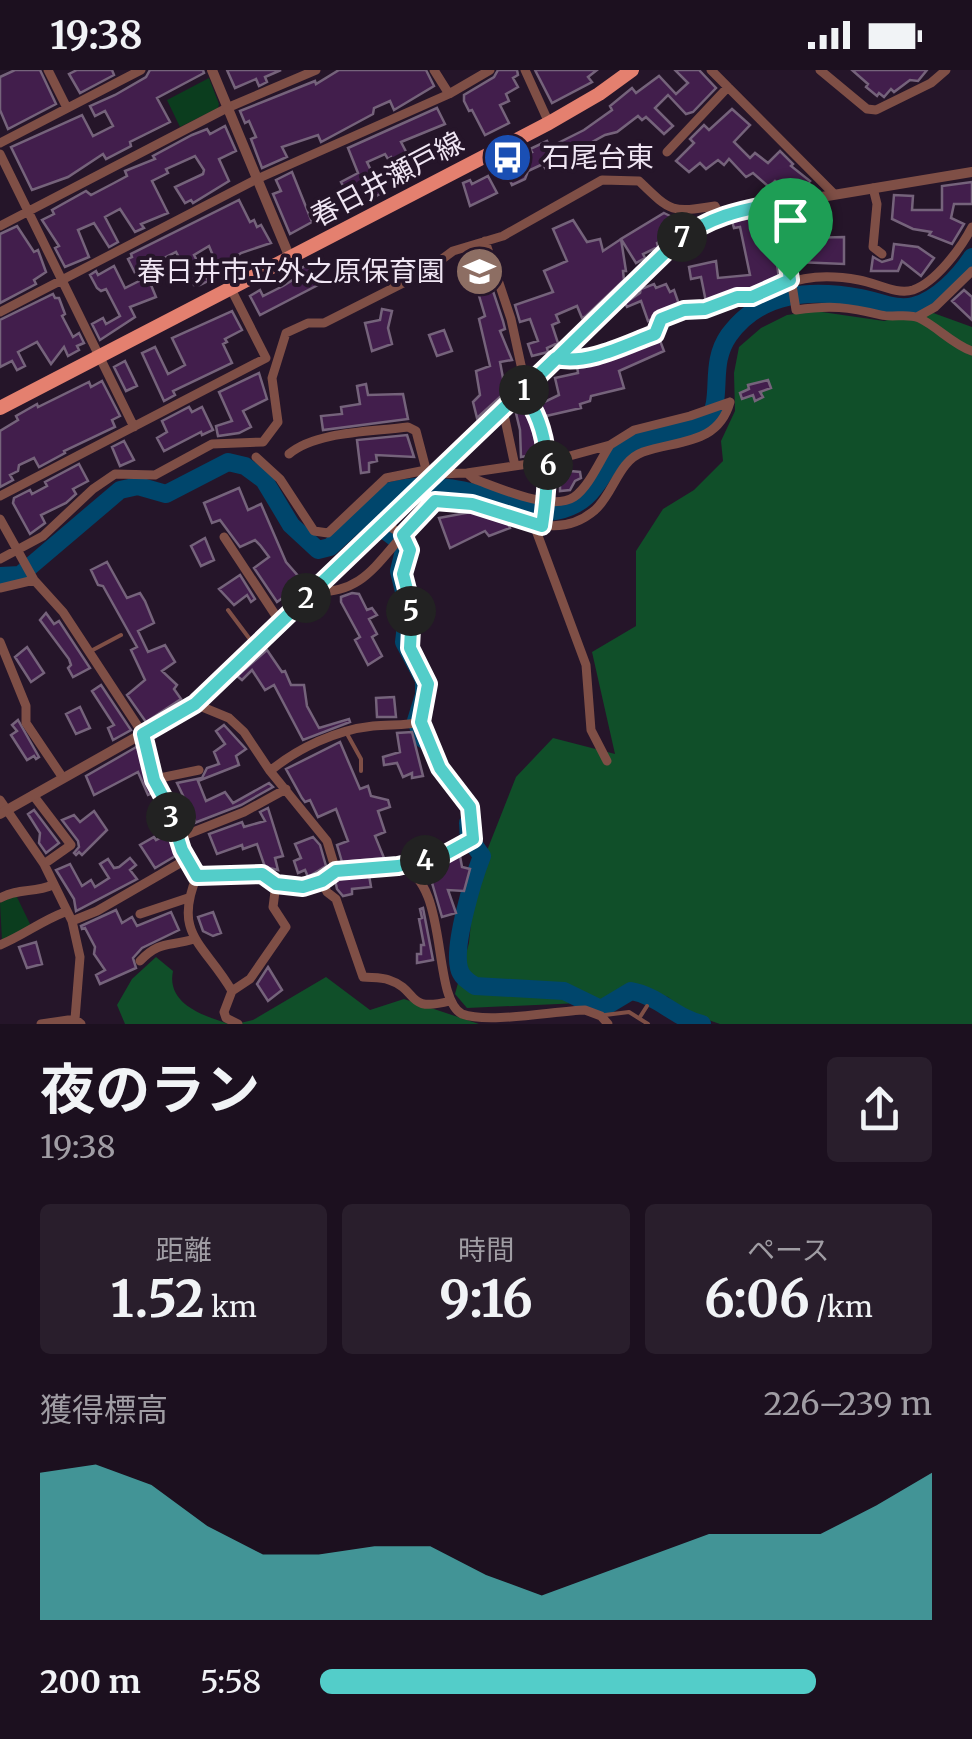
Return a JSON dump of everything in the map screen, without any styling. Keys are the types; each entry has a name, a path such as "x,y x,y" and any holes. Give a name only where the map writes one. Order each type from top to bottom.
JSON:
{"main road":[{"name":"春日井瀬戸線","path":"0,408 549,122 632,70"}],"street":[{"path":"48,70 67,108"},
{"path":"0,143 141,70"},
{"path":"212,70 290,258"},
{"path":"0,226 228,108 316,70"},
{"path":"434,70 448,94"},
{"path":"0,312 257,178 448,94 490,70"},
{"path":"525,70 549,122"},
{"path":"711,70 833,193"},
{"path":"820,70 867,109 876,110 944,73"},
{"path":"930,70 944,73"},
{"path":"668,152 728,86"},
{"path":"0,154 134,427"},
{"path":"41,1024 78,1021 80,957 72,922 44,864 2,808 33,796 195,704 676,242 720,216 833,193 972,172"},
{"path":"0,559 44,536 93,488 115,474 155,475 212,444 264,442 278,422 272,378 286,333 308,323 324,323 423,273 453,251 504,236 602,180 639,181 663,205 680,212 715,206 720,216"},
{"path":"873,188 877,204 874,247 882,254"},
{"path":"779,203 796,310 830,305 866,309 882,316 917,317 972,351"},
{"path":"752,297 810,277 860,280 910,291 938,271 972,228"},
{"path":"485,242 511,319 524,390 539,419 548,462 547,500 538,526 586,664 591,730 607,760"},
{"path":"938,271 956,288"},
{"path":"917,317 935,307 972,271"},
{"path":"0,496 266,358 231,290"},
{"path":"256,457 280,479 314,531 328,533 386,478 548,462 610,445 634,430 730,402 718,427 706,436 637,454 625,465 598,507 562,526 538,526 472,504 412,496"},
{"path":"504,410 515,466"},
{"path":"289,454 316,439 408,427 416,432 430,475"},
{"path":"467,473 533,500 574,497 610,445"},
{"path":"312,592 333,593 352,586 387,556 435,501"},
{"path":"0,518 34,580 90,652 143,734 154,780 197,876"},
{"path":"197,876 262,874 276,884 303,887 336,871 398,866 442,856 473,839 470,807 440,768 421,722 428,684 410,648 412,609 403,574 410,550 403,535 383,524"},
{"path":"224,537 280,622"},
{"path":"0,588 34,580"},
{"path":"0,642 26,706 26,723 64,778"},
{"path":"195,704 229,718 244,732 270,771 328,841 336,871"},
{"path":"270,771 294,752 346,732 421,722"},
{"path":"154,780 199,770"},
{"path":"178,838 244,812 286,789"},
{"path":"33,796 71,845 44,864"},
{"path":"72,922 188,859"},
{"path":"398,866 411,872 430,904 450,1000 460,1014 481,1019 585,1010 604,1020"},
{"path":"197,876 186,908 194,939 232,991"},
{"path":"322,881 336,899 363,977 392,980 424,1005 450,1000"},
{"path":"238,1024 226,1018 224,1012 232,991 250,978 286,926 274,907 276,884"},
{"path":"0,898 16,890 34,893 53,885"},
{"path":"140,914 188,898"},
{"path":"0,945 30,933 40,921 65,912"},
{"path":"140,961 151,949 171,941 194,939"}],"lane":[{"path":"556,358 596,356 655,334 661,319 668,315 705,309 737,297 752,297"},
{"path":"228,610 255,646"},
{"path":"90,652 121,636"},
{"path":"346,732 361,759 361,771"},
{"path":"640,1016 647,1006"},
{"path":"604,1020 629,1012 648,1024"}],"green space":[{"path":"209,78 218,108 180,127 167,100"},
{"path":"925,310 972,327 972,1024 720,1024 685,1012 668,997 629,986 603,1002 467,1008 455,994 469,943 475,881 516,777 553,738 615,754 592,652 636,626 636,551 663,509 694,490 723,461 721,441 735,411 734,373 739,347 761,328 787,315 815,311 884,321"},
{"path":"16,895 30,924 27,930 2,940 0,903"},
{"path":"156,957 173,971 172,982 181,1000 198,1012 229,1024 125,1024 117,1005 132,979"},
{"path":"326,977 370,1010 404,999 479,1024 236,1024 253,1020"}],"building":[{"path":"15,70 40,70 56,104 8,129 0,110 0,77"},
{"path":"77,70 112,70 114,75 80,93 69,74"},
{"path":"150,70 204,73 157,98 170,122 106,159 103,154 68,177 32,190 11,147 82,115 93,136 113,126 105,111 95,116 90,106 146,77"},
{"path":"227,70 281,70 265,77 267,82 259,86 256,79 235,88"},
{"path":"339,70 426,70 434,86 394,110 390,101 374,108 373,114 321,142 318,135 282,147 287,157 262,168 251,139 256,137 240,111 315,81 316,84"},
{"path":"498,70 517,70 518,75 513,78 518,87 506,94 509,101 500,105 509,123 485,135 472,110 469,111 464,95 494,77"},
{"path":"535,70 597,70 588,77 592,82 552,103"},
{"path":"675,70 699,70 716,88 693,112 686,114 668,95 655,108 673,126 664,134 646,117 642,120 638,116 617,132 545,168 543,164 528,171 525,179 512,185 502,163 532,152 530,149 547,141 550,147 584,130 612,110 610,106 632,88 636,93 659,76 676,94 688,83"},
{"path":"852,70 927,70 918,81 910,80 884,97 866,87 868,84"},
{"path":"437,108 445,124 401,142 414,167 400,174 385,154 367,162 382,193 372,198 367,190 350,198 341,182 358,173 348,148"},
{"path":"732,109 750,125 734,142 750,158 755,153 768,163 780,151 810,181 805,186 796,188 792,184 784,189 775,181 769,187 753,173 746,177 729,159 724,165 718,160 706,169 700,163 689,172 676,161 694,143 690,139 704,125 709,130"},
{"path":"225,126 236,151 219,159 229,181 193,203 185,203 175,187 204,170 195,156 166,169 168,173 152,181 168,213 141,224 144,228 135,232 120,209 105,217 118,242 109,247 94,223 78,230 89,257 65,267 55,248 59,246 42,220 54,214 52,210 86,191 91,195 114,183 127,176 125,171 155,159 153,156 192,135 207,129 210,134"},
{"path":"292,172 312,222 290,234 273,194 281,191 276,180"},
{"path":"488,176 497,193 470,206 463,183 470,180 472,184"},
{"path":"972,182 972,204 954,204 951,218 964,224 952,244 892,219 894,195 913,196 912,210 942,210 942,186"},
{"path":"239,200 250,222 261,225 271,243 241,253 232,260 237,269 222,277 209,246 194,255 208,281 200,285 194,285 176,252 144,268 156,297 130,307 135,317 100,340 92,324 103,318 106,324 120,316 106,289 97,288 90,275 114,266 125,288 139,281 128,259 131,254"},
{"path":"664,213 686,224 636,263 621,239"},
{"path":"751,218 752,224 774,224 779,278 747,292 706,302 701,277 691,279 689,267 716,261 718,278 750,275 740,227 734,228 732,221"},
{"path":"573,220 587,242 600,239 603,251 621,239 624,280 586,316 582,318 577,306 556,315 559,322 552,325 558,343 547,348 548,352 532,356 528,344 538,341 530,319 520,322 515,305 553,292 544,271 567,261 553,229"},
{"path":"17,226 34,252 38,250 46,272 34,280 36,284 0,303 0,234"},
{"path":"792,236 844,237 844,264 797,262"},
{"path":"894,244 918,247 934,258 921,276 902,261 898,271 871,271 873,257 882,262 892,259"},
{"path":"482,258 505,329 500,331 512,360 500,362 503,378 508,376 511,387 477,418 473,402 480,395 476,371 490,366 479,319 485,316 469,262"},
{"path":"308,265 318,285 260,315 250,296 260,290 263,296 283,286 299,276 296,270"},
{"path":"654,284 656,288 666,284 670,292 674,290 680,307 648,321 641,301 627,307 625,303"},
{"path":"964,290 972,297 972,320 952,301"},
{"path":"53,294 59,298 65,314 62,316 73,337 79,333 84,343 77,346 79,350 68,356 64,347 51,364 37,342 18,352 25,366 17,370 12,361 0,367 0,320"},
{"path":"382,309 392,311 388,328 392,344 372,351 365,323 380,320"},
{"path":"232,311 242,330 223,344 232,363 173,391 175,395 164,401 142,353 155,347 168,374 185,365 172,338"},
{"path":"444,330 452,351 437,356 429,335"},
{"path":"659,338 664,351 619,371 624,388 591,396 590,401 580,404 581,408 546,416 540,404 559,395 555,378 578,373 577,365 609,358"},
{"path":"125,361 137,386 126,391 114,367"},
{"path":"259,373 267,399 243,411 251,427 218,436 216,426 232,421 219,392"},
{"path":"768,380 771,388 760,392 763,397 755,401 753,395 742,399 740,393 749,389 748,385"},
{"path":"102,381 120,416 112,420 115,427 39,467 34,458 19,465 18,471 10,475 13,480 0,487 0,431 37,404 38,407 89,382 91,387"},
{"path":"366,384 368,395 403,394 408,419 323,430 321,416 342,414 341,407 360,404 357,386"},
{"path":"520,404 532,426 538,454 521,457 515,409"},
{"path":"189,407 192,412 202,407 213,430 164,451 157,438 167,432 162,421"},
{"path":"407,435 414,457 376,455 377,461 369,463 369,472 361,473 357,440"},
{"path":"124,441 134,460 120,466 112,447"},
{"path":"79,464 88,481 73,489 76,494 66,503 41,515 45,523 30,534 14,498 30,490 32,494 47,486 45,482"},
{"path":"560,470 580,472 581,478 570,490 560,491"},
{"path":"239,488 248,510 261,504 286,562 306,585 294,596 291,592 277,602 254,568 269,557 255,540 240,547 220,520 212,523 204,503"},
{"path":"471,512 510,528 489,536 485,531 450,548 439,518"},
{"path":"205,538 214,560 201,566 191,546"},
{"path":"107,562 127,598 140,593 145,601 154,623 138,631 148,652 165,645 175,662 162,671 177,685 174,689 181,699 146,722 127,695 145,680 131,650 137,647 91,570"},
{"path":"240,575 255,599 251,602 247,595 234,605 219,589"},
{"path":"359,594 367,610 372,608 377,615 369,619 377,634 372,637 382,656 368,665 355,640 360,637 341,602 341,597"},
{"path":"46,613 54,624 59,621 90,668 73,677 69,659 40,620"},
{"path":"27,647 44,673 31,682 15,657"},
{"path":"267,650 291,685 304,685 307,706 319,728 349,719 350,722 303,740 274,685 265,690 252,670 242,680 237,676"},
{"path":"101,685 131,730 113,740 108,728 114,725 92,691"},
{"path":"394,697 396,717 377,717 376,698"},
{"path":"80,707 90,728 76,734 66,714"},
{"path":"18,720 39,757 36,759 34,756 27,760 11,735 17,731 12,725"},
{"path":"224,725 246,749 236,756 239,765 198,781 206,801 225,792 233,803 269,783 273,787 241,805 184,827 195,821 177,783 202,778 207,768 219,764 214,752 225,744 216,731"},
{"path":"412,732 423,776 412,778 412,773 403,777 397,763 384,765 383,757 400,752 397,733"},
{"path":"340,742 360,789 368,786 371,796 388,800 390,807 378,811 385,832 375,836 384,858 342,862 337,845 348,841 336,809 318,817 286,769"},
{"path":"138,746 153,793 148,795 138,772 94,795 86,776"},
{"path":"268,808 283,856 275,858 278,870 265,867 257,844 217,854 209,834 242,822 244,827 265,821 260,812"},
{"path":"34,810 59,843 46,853 28,814"},
{"path":"94,811 107,830 82,855 76,855 78,841 62,820 74,815 80,822"},
{"path":"169,833 177,855 155,868 140,845"},
{"path":"313,837 320,845 326,866 308,877 305,870 298,873 294,861 301,858 295,844"},
{"path":"460,856 462,867 470,869 464,891 448,890 456,913 442,917 428,869"},
{"path":"130,858 136,865 130,870 137,879 76,911 74,899 56,870 70,864 82,886 91,880 95,887 109,878 100,864 108,859 114,868 119,867"},
{"path":"369,875 371,887 352,889 352,894 343,896 337,889 335,880"},
{"path":"423,908 433,960 417,963 417,954 421,954 424,945 419,919"},
{"path":"116,910 122,923 132,917 137,926 171,912 179,930 142,948 133,958 136,968 100,984 96,975 105,970 81,926"},
{"path":"213,912 221,933 213,936 203,931 198,917"},
{"path":"36,942 42,964 27,968 19,947"},
{"path":"268,967 282,990 268,1001 257,984"}],"waterway":[{"path":"0,576 20,575 120,490 138,486 166,494 228,462 245,466 264,480 291,525 318,550 330,547 391,491 406,488 452,488 544,512 572,506 593,490 614,460 634,443 708,423 723,346 742,320 756,309 806,294 843,295 894,306 914,306 947,286 972,257"},
{"path":"363,521 405,546 399,571 408,608 404,642 424,680 416,721 424,740"},
{"path":"468,823 469,838 482,856 459,944 459,968 467,980 475,986 564,991 601,1009 631,991 702,1024"}],"place":[{"name":"石尾台東","path":"507,157"},
{"name":"春日井市立外之原保育園","path":"480,271"}],"route":[{"path":"790,280 752,297 737,297 705,309 668,315 661,319 655,334 596,356 556,358 195,704 143,734 154,780 168,806 182,850 197,876 262,874 276,884 303,887 336,871 398,866 442,856 473,839 470,807 440,768 421,722 428,684 410,648 412,609 403,574 410,550 403,535 435,501 472,504 542,526 548,462 539,419 522,392 556,358 676,242 685,235 712,218 779,203 790,280"}]}
